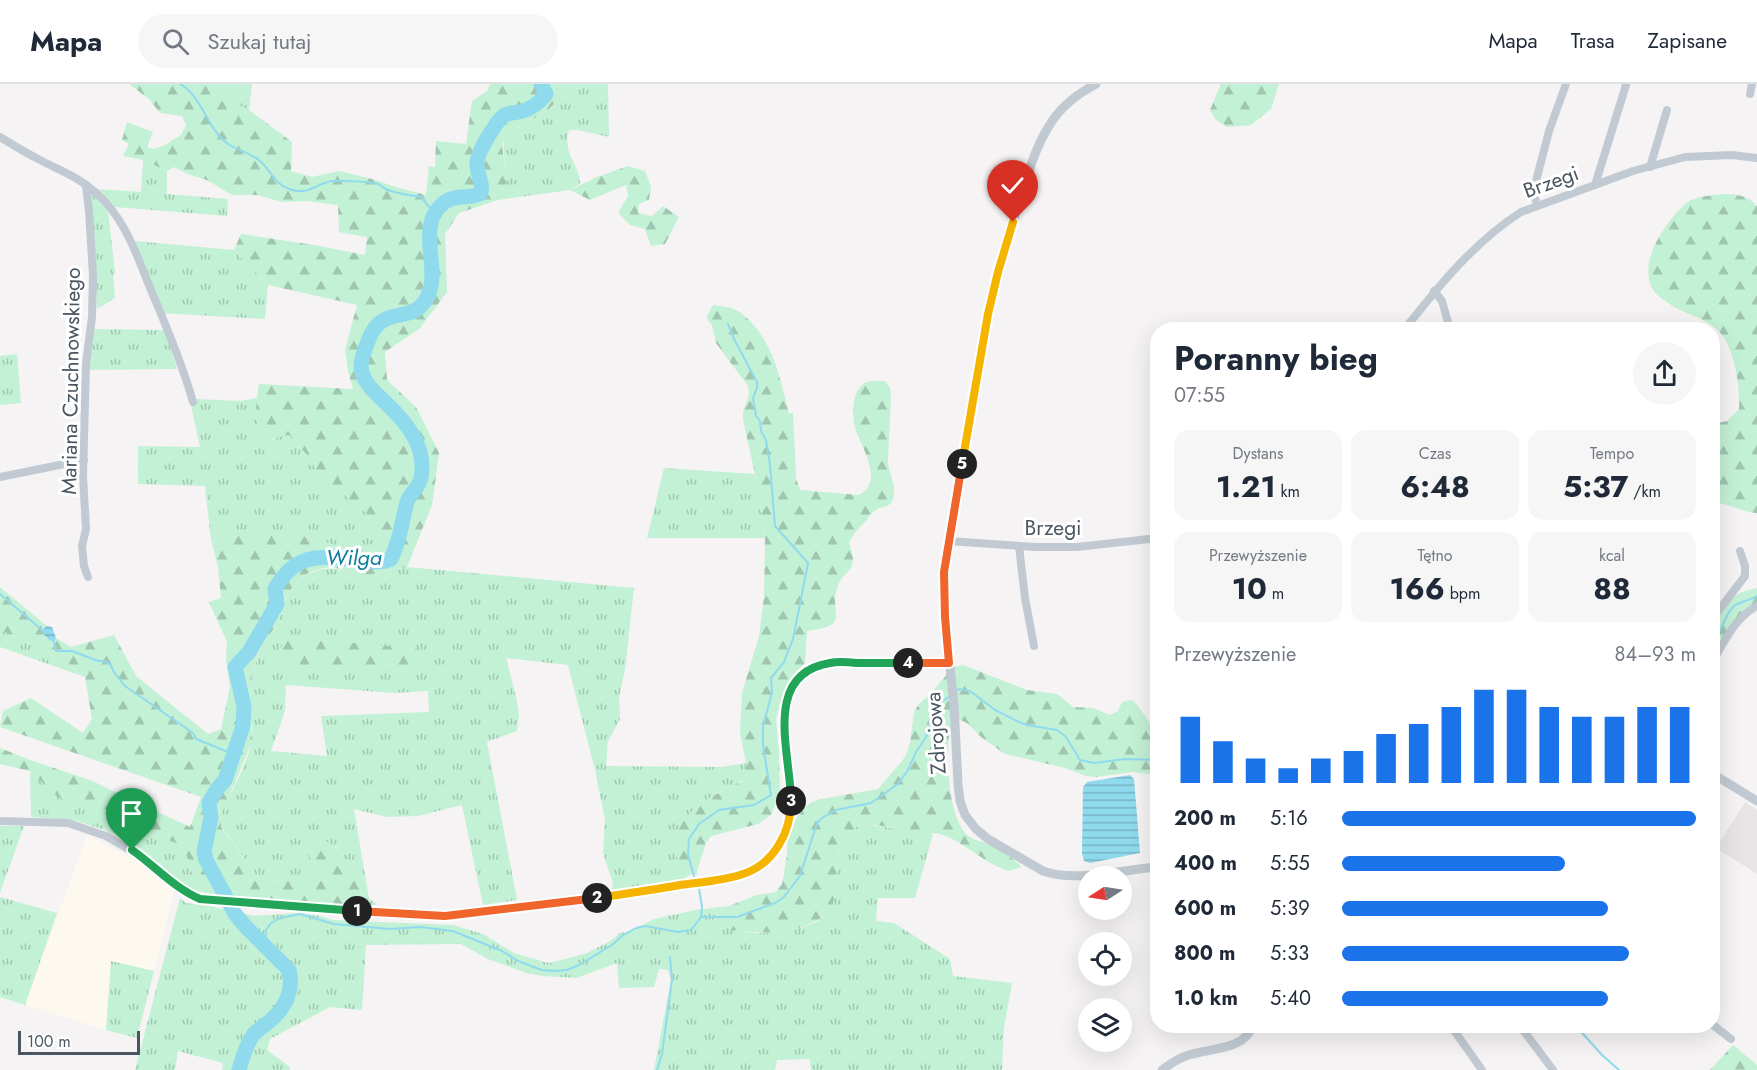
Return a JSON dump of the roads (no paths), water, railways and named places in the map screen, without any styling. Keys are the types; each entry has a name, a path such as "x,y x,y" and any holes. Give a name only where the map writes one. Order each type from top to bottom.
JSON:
{"street":[{"path":"949,663 944,586 948,541 988,314 998,272 1037,149 1049,126 1071,100 1096,84"},
{"path":"1537,206 1535,185 1566,84"},
{"path":"1750,94 1752,84"},
{"path":"1595,184 1626,85"},
{"path":"1650,167 1667,110"},
{"path":"0,137 38,160 77,177 108,205 121,222 176,350 194,402"},
{"name":"Brzegi","path":"1410,322 1434,291 1474,248 1521,212 1595,184 1685,157 1732,155 1757,158"},
{"name":"Mariana Czuchnowskiego","path":"86,185 93,274 92,317 86,364 83,476 86,529 82,546 84,566 88,577"},
{"path":"1434,291 1442,301 1448,322"},
{"path":"0,477 84,460"},
{"name":"Brzegi","path":"948,541 1077,547 1150,539"},
{"path":"1018,546 1034,646"},
{"path":"1720,608 1745,576 1746,571 1740,551"},
{"path":"1720,649 1736,623 1746,612 1757,606"},
{"name":"Zdrojowa","path":"0,821 68,823 106,836 150,862 179,888 192,896 242,904 445,916 596,898 725,879 746,873 763,863 778,848 786,832 791,810 791,793 784,711 789,694 799,678 814,666 832,662 949,663 960,801 965,815 976,829 988,839 1040,870 1052,874 1078,876 1150,868"},
{"path":"1720,778 1757,801"},
{"path":"1720,1031 1731,1040"},
{"path":"1162,1070 1186,1056 1243,1040 1249,1033"},
{"path":"1456,1033 1482,1070"},
{"path":"1525,1033 1553,1070"}],"water":[{"path":"47,626 52,627 56,638 54,642 46,638 42,630"},
{"path":"1130,775 1134,779 1140,853 1090,863 1084,861 1082,853 1083,787 1087,782"}],"waterway":[{"path":"180,84 194,97 214,130 228,144 256,158 284,187 302,191 332,181 375,183 394,192 421,197 434,213"},
{"name":"Wilga","path":"239,1070 255,1033 269,1022 285,1003 288,997 290,977 289,970 235,914 206,860 204,851 211,818 209,803 225,780 243,726 244,706 235,667 249,652 277,604 275,589 284,575 294,566 316,558 377,562 391,559 399,538 407,502 421,478 421,456 408,427 364,378 361,366 363,355 371,334 381,322 414,311 425,301 432,276 429,236 435,212 449,200 480,194 482,187 477,163 486,141 503,116 526,110 542,99 546,94 541,84"},
{"path":"694,876 688,855 689,839 699,824 719,810 754,805 771,795 763,746 763,726 772,693 771,678 784,662 793,639 808,563 775,526 766,440 756,416 753,398 757,382 728,324"},
{"path":"0,594 42,630"},
{"path":"1720,630 1734,606 1757,596"},
{"path":"54,642 56,651 72,651 110,664 125,686 193,733 196,739 233,754"},
{"path":"955,692 959,689 970,691 995,710 1021,723 1057,730 1066,737 1080,760 1094,763 1125,759 1150,760"},
{"path":"701,917 737,917 783,898 800,876 817,823 836,810 871,803 898,784 926,737 937,705 950,696"},
{"path":"699,888 701,917"},
{"path":"265,946 266,930 271,923 280,918 300,914 334,924 390,929 420,927 453,931 502,951 518,961 542,970 554,971 567,970 579,965 636,928 645,926 678,932 691,930 701,917"},
{"path":"657,1070 662,1054 672,980 670,957"},
{"path":"1582,1033 1619,1070"}]}
